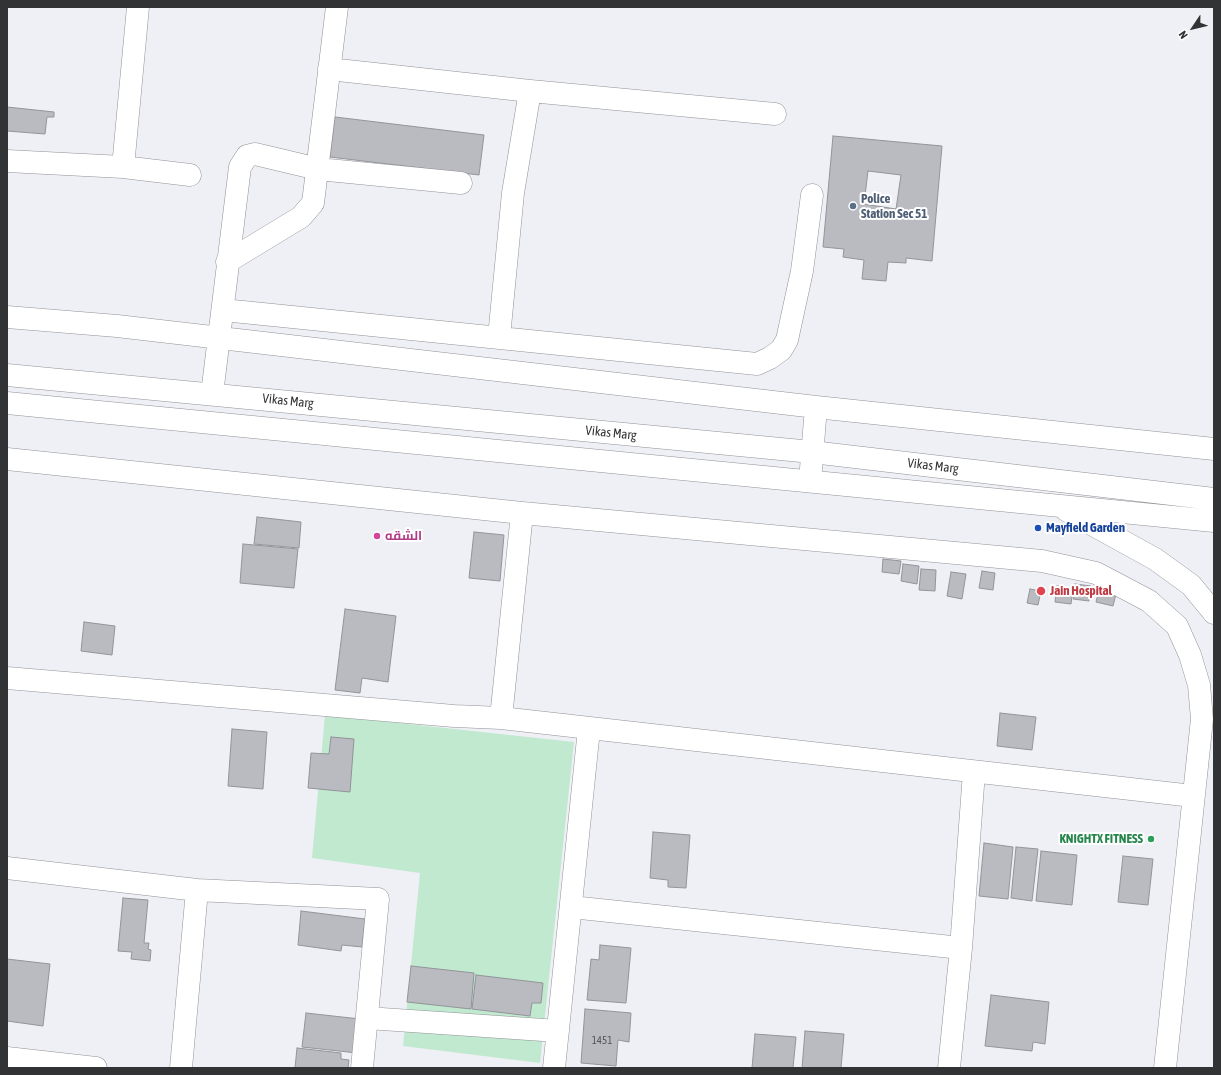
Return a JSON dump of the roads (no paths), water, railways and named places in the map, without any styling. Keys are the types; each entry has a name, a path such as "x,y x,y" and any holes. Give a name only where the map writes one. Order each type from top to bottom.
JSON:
{"street":[{"path":"123,167 138,7"},
{"path":"227,262 301,217 309,210 313,203 337,7"},
{"path":"329,69 530,91 775,114"},
{"path":"499,337 513,193 530,91"},
{"path":"212,394 223,310 227,262 240,167 247,156 255,154 318,168 461,183"},
{"path":"7,161 123,167 190,174"},
{"path":"223,310 757,364 770,358 781,350 787,340 802,270 812,194"},
{"path":"7,317 117,326 816,407 1214,449"},
{"name":"Vikas Marg","path":"7,375 812,452 1214,499"},
{"name":"Vikas Marg","path":"7,403 1214,521"},
{"path":"810,481 816,407"},
{"path":"8,464 1042,561 1096,573 1149,601 1177,626 1190,655 1199,685 1202,719 1165,1068"},
{"path":"1058,506 1155,559 1191,585 1214,613"},
{"path":"501,718 522,513"},
{"path":"7,678 454,716 501,718 1193,796"},
{"path":"554,1068 589,729"},
{"path":"948,1068 961,948 974,772"},
{"path":"7,868 197,890 378,899 362,1068"},
{"path":"181,1068 197,890"},
{"path":"571,907 961,948"},
{"path":"367,1018 558,1031"},
{"path":"7,1058 96,1068"}],"place":[{"name":"Police Station Sec 51","path":"853,206"},
{"name":"Mayfield Garden","path":"1038,528"},
{"name":"الشقه","path":"377,536"},
{"name":"Jain Hospital","path":"1041,591"},
{"name":"KNIGHTX FITNESS","path":"1151,839"}]}
